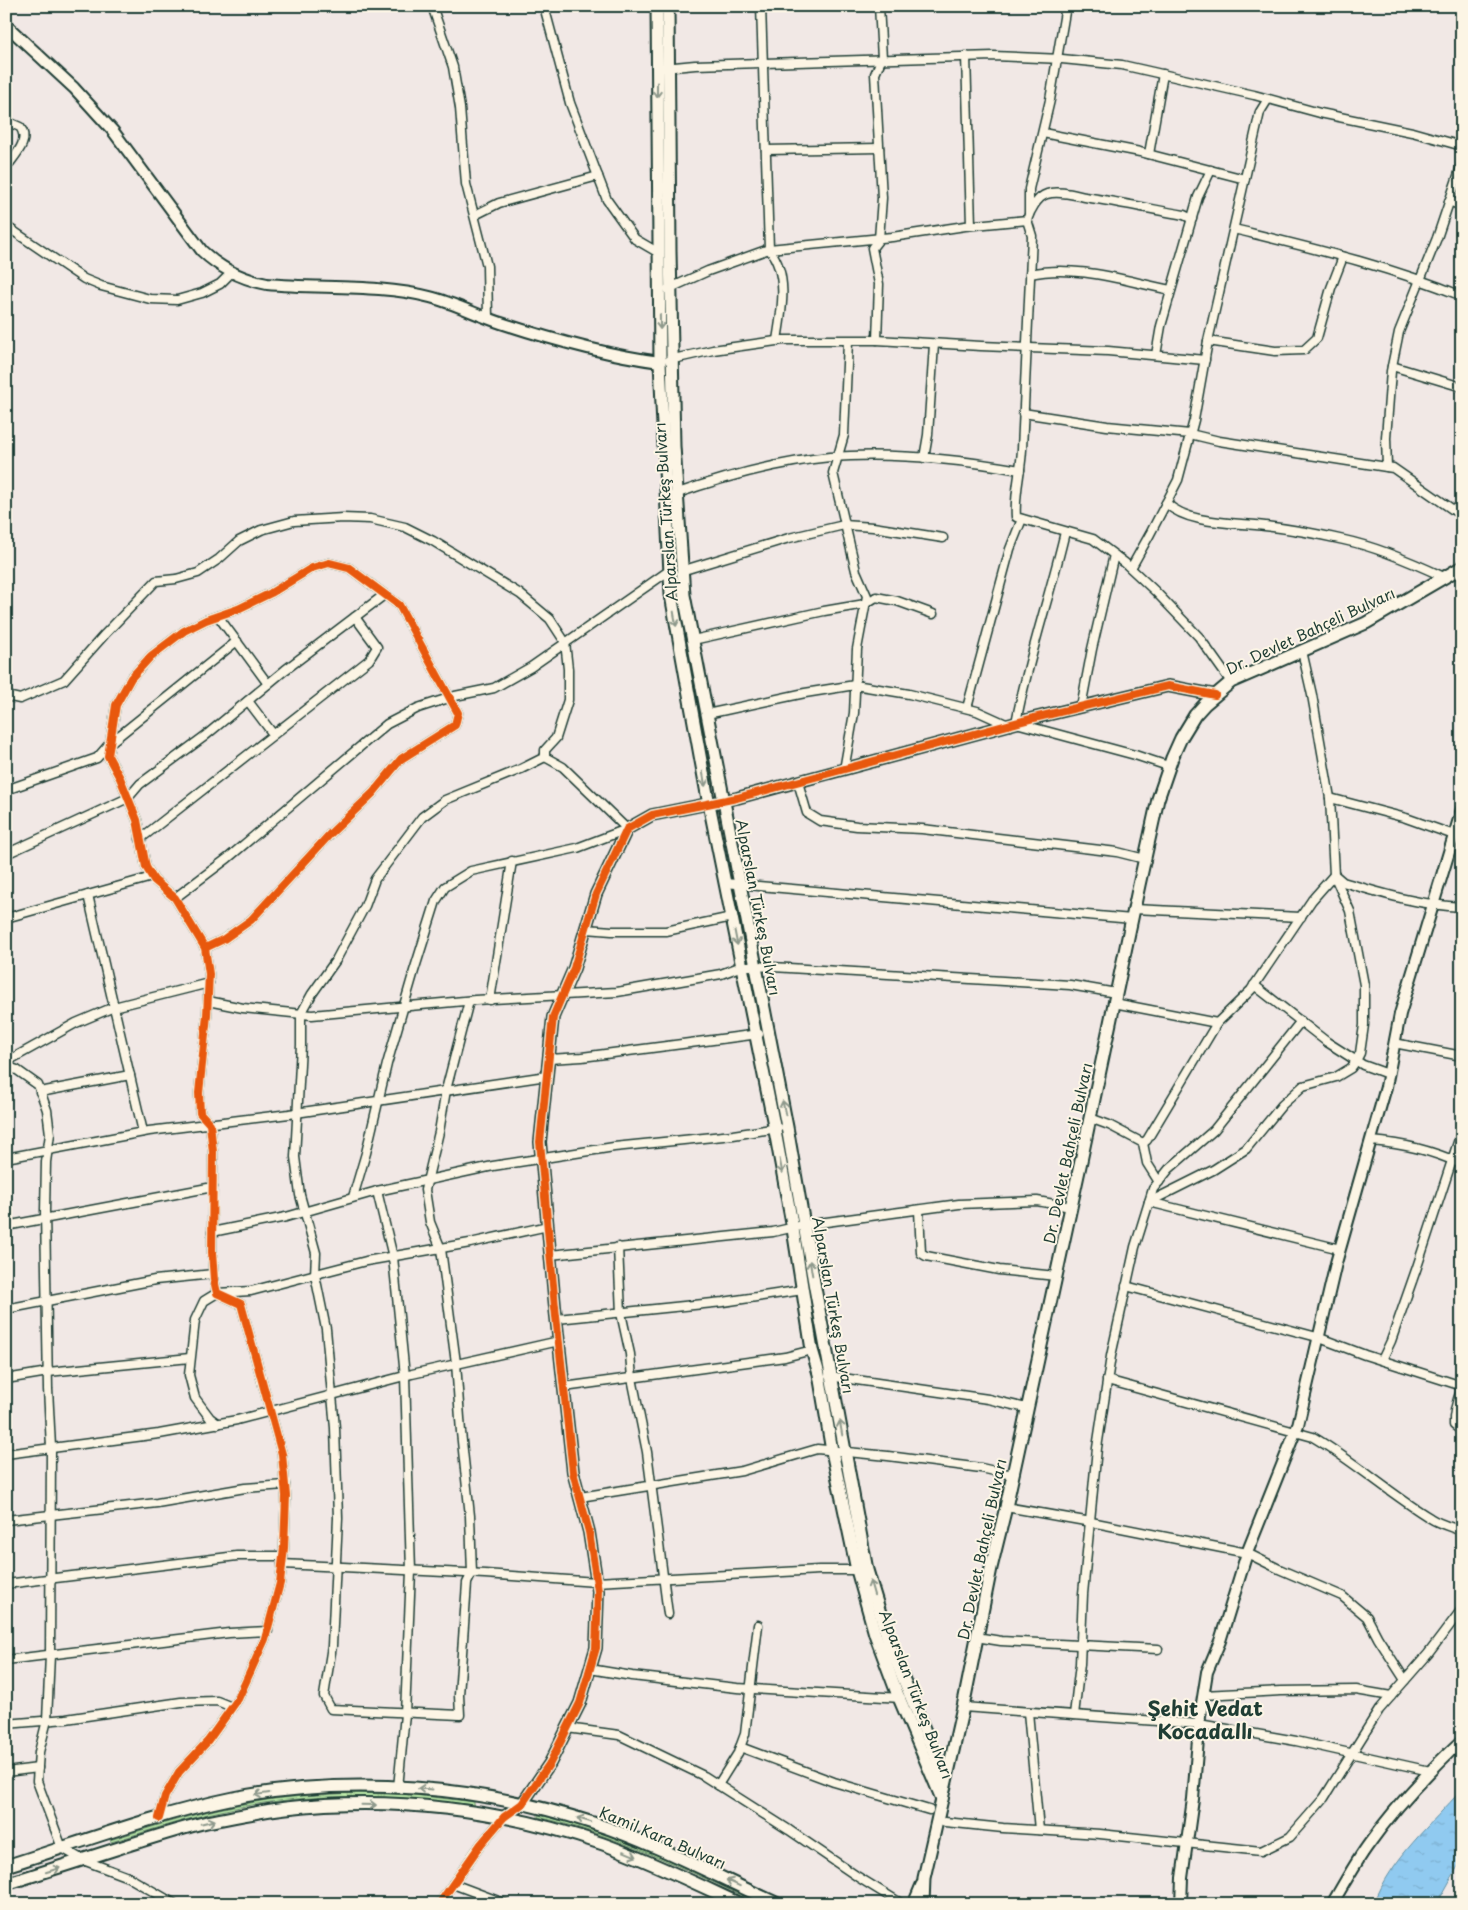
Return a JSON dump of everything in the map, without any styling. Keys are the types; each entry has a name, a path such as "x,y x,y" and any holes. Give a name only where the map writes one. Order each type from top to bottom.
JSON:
{"main road":[{"name":"Alparslan Türkeş Bulvarı","path":"657,6 663,68 670,288 672,494"},
{"name":"Alparslan Türkeş Bulvarı","path":"668,6 663,68 659,292 660,362 672,494 676,570 693,640 787,1128 799,1227 803,1290 812,1350 819,1374 832,1451 862,1570 875,1634 906,1698 942,1799"},
{"name":"Dr. Devlet Bahçeli Bulvarı","path":"925,1900 924,1878 963,1707 976,1637 1006,1507 1158,799 1168,766 1181,738 1195,715 1231,682 1373,620 1462,567"},
{"name":"Alparslan Türkeş Bulvarı","path":"676,570 671,595 725,883 774,1128 799,1227 831,1376 845,1452 862,1570"},
{"name":"Kamil Kara Bulvarı","path":"7,1866 216,1802 277,1792 337,1788 398,1788 463,1793 522,1804 586,1821 643,1841 778,1904"},
{"name":"Kamil Kara Bulvarı","path":"6,1884 198,1825 285,1808 330,1804 387,1805 453,1809 545,1826 603,1844 639,1858 740,1904"},
{"path":"914,1904 924,1878"}],"street":[{"path":"432,6 453,67 460,108 466,184 487,266 488,318"},
{"path":"544,6 570,103 607,200 635,239 659,253"},
{"path":"761,6 769,248 776,257 782,279 782,310 777,340"},
{"path":"877,340 879,284 872,248 879,239 882,198 875,74 882,58 879,6"},
{"path":"1066,6 1050,100 1029,188 1028,217 1032,236 1020,470 1015,504 1016,517 1093,539 1131,568 1199,637 1231,682"},
{"path":"6,25 74,88 113,131 202,251 230,273 252,281 267,284 391,290 430,297 554,339 627,358 660,362 713,350 777,340 877,340 1108,351 1205,360"},
{"path":"663,68 882,58 966,56 1056,58 1122,65 1320,113 1412,132 1462,146"},
{"path":"966,56 971,226"},
{"path":"1149,154 1163,74"},
{"path":"1131,568 1178,480 1190,434 1208,341 1260,112 1268,99"},
{"path":"6,121 20,127 24,136 23,143 6,168"},
{"path":"1043,133 1149,154 1245,179"},
{"path":"766,150 879,148"},
{"path":"1387,467 1386,438 1392,366 1399,332 1437,238 1462,164"},
{"path":"1156,356 1161,326 1198,197 1211,170"},
{"path":"474,215 499,203 598,176"},
{"path":"659,292 769,248 879,239 1028,217 1041,197 1049,193 1071,194 1117,202 1184,215 1192,219"},
{"path":"1450,202 1462,206"},
{"path":"6,226 84,279 101,286 150,299 177,300 202,293 220,284 230,273"},
{"path":"1234,230 1343,257 1420,280 1462,296"},
{"path":"1208,341 1275,351 1304,350 1317,338 1331,288 1343,257"},
{"path":"1030,274 1047,270 1088,272 1171,290"},
{"path":"844,770 854,713 857,650 866,596 856,571 833,473 844,435 848,341"},
{"path":"924,458 928,435 934,344"},
{"path":"1392,366 1462,387"},
{"path":"1023,413 1107,426 1190,434 1219,441 1393,468 1462,516"},
{"path":"672,494 772,467 838,457 895,455 989,464 1020,470"},
{"path":"1166,503 1174,511 1207,520 1266,526 1345,540 1417,564 1444,577"},
{"path":"6,696 20,699 64,680 156,581 176,579 198,573 239,541 261,530 294,521 343,518 370,519 405,527 434,541 520,594 550,619 565,642 568,669 568,700 556,738 545,750 545,758"},
{"path":"967,708 1010,549 1022,519"},
{"path":"175,898 228,858 386,724 418,708 450,698 494,688 531,667 565,642 676,570 789,538 844,525 872,527 943,538"},
{"path":"1012,724 1039,633 1065,532"},
{"path":"1081,707 1092,649 1114,555"},
{"path":"205,948 224,939 251,920 330,834 373,793 401,759 455,725 458,714 399,605 349,568 329,562 312,568 271,593 184,631 151,656 131,678 116,705 108,756 120,778 137,820 146,867 152,876 175,898 205,948 208,1000 199,1093 200,1113 210,1124 213,1152 213,1274 217,1293"},
{"path":"6,854 128,798 140,784 205,736 268,684 384,595"},
{"path":"693,640 865,604 876,597 897,601 933,614"},
{"path":"218,616 268,684"},
{"path":"140,838 369,660 377,647 355,617"},
{"path":"6,790 97,758 110,743 238,642"},
{"path":"1149,1202 1213,1170 1246,1149 1282,1104 1303,1086 1336,1077 1351,1068 1360,1053 1364,1025 1364,986 1350,911 1334,875 1330,798 1302,651"},
{"path":"707,714 805,693 855,685 909,694 977,710 1012,724 1135,754 1168,766"},
{"path":"353,1197 366,1153 378,1100 436,901 445,887 471,870 577,848 627,829 652,815 724,801 1012,724 1168,686 1215,695"},
{"path":"248,701 273,734"},
{"path":"469,1001 446,1090 439,1132 425,1190 430,1222 441,1249 456,1363 470,1516 472,1574 467,1583 459,1695 460,1715 405,1714 331,1709 324,1696 332,1646 338,1518 334,1428 326,1329 315,1275 316,1253 300,1195 295,1157 301,1014 312,994 336,960 366,906 375,879 422,817 445,800 545,758 563,766 627,829"},
{"path":"798,782 807,813 820,821 857,826 922,829 1008,839 1117,852 1145,859"},
{"path":"1330,798 1406,818 1454,835"},
{"path":"1181,1904 1182,1878 1193,1799 1199,1724 1207,1672 1220,1641 1247,1553 1295,1433 1317,1337 1388,1074 1400,1014 1454,835 1460,824 1462,809"},
{"path":"440,1904 481,1844 504,1818 522,1804 550,1763 580,1703 596,1648 598,1591 589,1532 573,1472 556,1319 540,1142 553,1017 574,968 596,894 627,829"},
{"path":"490,1000 512,862"},
{"path":"1334,875 1343,882 1401,899 1433,906 1462,907"},
{"path":"1143,1143 1147,1140 1217,1023 1254,985 1312,900 1334,875"},
{"path":"6,918 152,876"},
{"path":"725,883 1133,914 1301,917"},
{"path":"88,895 143,1132"},
{"path":"586,928 612,931 666,931 732,917"},
{"path":"208,1000 243,1008 312,1016 469,1001 617,992 721,974 742,966 755,966 1070,985 1217,1023"},
{"path":"6,1062 76,1023 114,1007 208,983"},
{"path":"1254,985 1327,1042 1363,1066 1388,1074"},
{"path":"1074,1715 1097,1448 1107,1380 1135,1247 1153,1189 1169,1169 1214,1130 1301,1021"},
{"path":"549,1060 755,1034 769,1034"},
{"path":"1394,1043 1462,1056"},
{"path":"6,1066 17,1070 38,1085 47,1110 50,1134 46,1162 48,1372 51,1447 50,1655 47,1720 39,1752 38,1781 62,1848 83,1860 128,1877 175,1904"},
{"path":"40,1092 130,1075"},
{"path":"6,1158 143,1132 547,1076"},
{"path":"1090,1118 1109,1125 1143,1143"},
{"path":"212,1232 286,1217 377,1190 542,1157 614,1146 787,1128"},
{"path":"1382,1360 1391,1341 1418,1267 1462,1130"},
{"path":"1371,1141 1403,1144 1462,1164"},
{"path":"1143,1143 1147,1163 1159,1182"},
{"path":"6,1226 213,1187"},
{"path":"377,1190 393,1257 405,1376 411,1571 405,1714 398,1788"},
{"path":"550,1255 799,1227 959,1204 1037,1201 1071,1207"},
{"path":"1149,1202 1340,1250"},
{"path":"920,1210 921,1253 926,1256 998,1270 1056,1276"},
{"path":"218,1424 210,1418 195,1398 189,1374 195,1320 204,1301 217,1293 251,1291 366,1261 441,1249 548,1226"},
{"path":"618,1247 621,1313 630,1354 632,1378 648,1452 668,1614"},
{"path":"6,1309 155,1280 213,1274"},
{"path":"1126,1286 1317,1337 1462,1387 1453,1418 1454,1425 1462,1431"},
{"path":"556,1319 621,1313 803,1290"},
{"path":"159,1818 165,1796 179,1772 208,1741 238,1699 268,1631 280,1583 283,1560 285,1485 282,1454 241,1304 217,1293"},
{"path":"6,1454 159,1434 218,1424 456,1363 559,1340"},
{"path":"564,1387 785,1356 812,1350"},
{"path":"6,1379 48,1372 190,1358"},
{"path":"819,1374 988,1400 1026,1408"},
{"path":"1107,1380 1313,1437 1341,1453 1373,1479 1431,1519 1462,1531"},
{"path":"580,1497 742,1471 817,1449 981,1468 1012,1475"},
{"path":"6,1520 157,1503 246,1488 285,1485"},
{"path":"1006,1507 1247,1553 1342,1596 1367,1617 1405,1680"},
{"path":"6,1584 237,1556 335,1567 596,1582 820,1570 862,1570"},
{"path":"945,1822 1100,1834 1261,1851 1290,1837 1324,1798 1350,1753 1379,1710 1428,1654 1462,1609"},
{"path":"718,1785 740,1747 745,1734 758,1625"},
{"path":"6,1660 230,1633 268,1631"},
{"path":"976,1637 1001,1641 1158,1649"},
{"path":"590,1669 632,1676 751,1689 906,1698"},
{"path":"1203,1695 1356,1690 1391,1696"},
{"path":"6,1724 181,1702 217,1701 232,1707"},
{"path":"963,1707 1199,1724 1296,1741 1430,1771"},
{"path":"1028,1712 1039,1830"},
{"path":"567,1728 619,1735 704,1776 902,1904"},
{"path":"1332,1904 1359,1858 1380,1828 1430,1771 1462,1740"},
{"path":"740,1747 834,1782 929,1810"},
{"path":"6,1772 38,1768"},
{"path":"453,1884 506,1904"}],"green space":[{"path":"678,590 695,684 693,684 675,591"},
{"path":"695,692 714,781 712,782"},
{"path":"354,1793 414,1795 474,1802 474,1805 418,1799 307,1798 251,1805 215,1812 111,1842 110,1840 182,1818 236,1805 292,1797"},
{"path":"538,1815 568,1822 625,1841 682,1865 765,1904 759,1904 678,1866 623,1843 567,1824 538,1817"}],"water":[{"path":"1462,1789 1462,1859 1437,1904 1374,1904 1381,1887 1401,1857"}],"cycle path":[{"path":"159,1818 165,1796 179,1772 208,1741 238,1699 265,1639 280,1583 284,1548 286,1496 282,1454 241,1304 217,1293 214,1280 212,1252 213,1152 210,1124 200,1113 199,1093 209,974 205,948 175,898 154,880 146,867 137,820 120,778 108,756 116,705 131,678 151,656 184,631 271,593 312,568 329,563 349,568 399,605 458,713 455,725 401,759 373,793 330,834 251,920 224,939 205,948"},
{"path":"439,1904 481,1844 504,1817 522,1804 550,1763 580,1703 596,1648 598,1591 589,1532 573,1472 540,1142 553,1017 574,968 596,894 627,829 652,815 737,798 1034,718 1168,686 1215,695"}],"district":[{"name":"Şehit Vedat Kocadallı","path":"1205,1720"}]}
